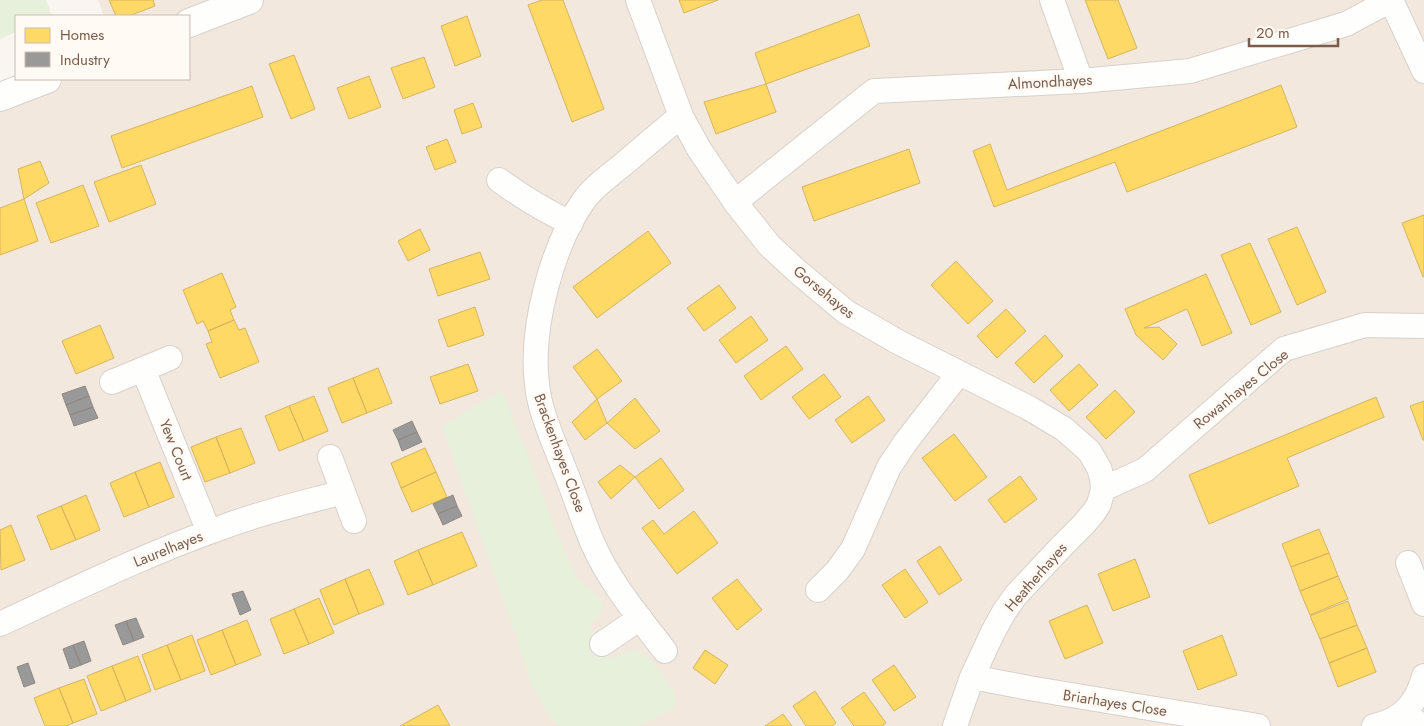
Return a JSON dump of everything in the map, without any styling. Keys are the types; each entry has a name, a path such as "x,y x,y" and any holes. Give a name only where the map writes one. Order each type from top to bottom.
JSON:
{"street":[{"path":"190,23 249,0"},
{"name":"Gorsehayes","path":"638,0 681,116 734,202 769,246 797,272 846,312 898,342 1029,408 1073,436 1096,460 1102,478 1103,489"},
{"path":"1052,0 1081,81"},
{"name":"Almondhayes","path":"734,202 874,91 1081,81 1190,71 1346,24 1391,0 1424,71"},
{"path":"0,96 43,80"},
{"name":"Brackenhayes Close","path":"664,651 615,585 593,544 542,407 537,386 536,346 542,308 552,269 571,223 585,199 595,188 681,116"},
{"path":"499,180 523,198 571,223"},
{"name":"Rowanhayes Close","path":"1103,489 1145,470 1284,350 1365,325 1424,326"},
{"path":"112,382 170,358"},
{"name":"Yew Court","path":"143,369 209,532"},
{"path":"818,590 837,571 853,549 889,467 905,442 959,373"},
{"path":"330,457 354,521"},
{"name":"Heatherhayes","path":"955,726 972,677 1004,612 1016,595 1094,512 1099,504 1103,489"},
{"name":"Laurelhayes","path":"0,624 148,556 209,532 253,517 343,492"},
{"path":"1408,563 1424,604"},
{"path":"602,644 640,618"},
{"path":"1374,726 1390,721 1413,719 1411,706 1419,693 1424,676"},
{"name":"Briarhayes Close","path":"972,677 1038,690 1258,726"}],"shaded area":[{"path":"98,0 1424,0 1424,726 0,726 0,97 44,80 190,80 190,15 104,15"}],"green space":[{"path":"0,0 46,0 52,15 15,15 15,32 0,39"},
{"path":"502,390 557,533 575,574 581,582 598,596 602,605 600,615 589,626 611,659 631,650 641,652 652,660 675,693 675,708 638,726 560,726 551,719 532,686 442,426"}],"building: Homes":[{"path":"109,0 153,0 155,6 132,15 116,15"},
{"path":"542,0 563,0 604,109 572,122 528,5"},
{"path":"679,0 718,0 684,13"},
{"path":"1085,0 1118,0 1137,48 1108,59"},
{"path":"859,14 870,46 766,84 755,53"},
{"path":"467,16 481,56 455,66 441,26"},
{"path":"294,55 315,109 291,119 269,64"},
{"path":"424,57 435,87 403,99 391,68"},
{"path":"369,76 381,107 349,119 337,88"},
{"path":"766,84 776,112 716,134 704,102"},
{"path":"1281,85 1297,127 1127,192 1115,162 994,207 973,151 990,144 1007,190"},
{"path":"252,86 263,117 122,168 111,136"},
{"path":"473,103 482,127 462,134 454,110"},
{"path":"447,139 456,162 435,170 426,147"},
{"path":"909,149 920,183 814,221 802,187"},
{"path":"40,161 49,183 24,199 18,169"},
{"path":"141,165 156,204 109,222 94,182"},
{"path":"83,185 99,226 51,243 36,203"},
{"path":"24,199 38,241 0,255 0,208"},
{"path":"1424,215 1424,277 1423,277 1402,223"},
{"path":"1297,227 1326,292 1297,305 1268,239"},
{"path":"420,229 430,250 408,261 398,241"},
{"path":"648,231 671,263 597,318 573,287"},
{"path":"1250,243 1281,312 1251,325 1221,255"},
{"path":"480,252 490,279 438,296 429,269"},
{"path":"956,261 993,301 968,324 931,285"},
{"path":"222,273 236,307 230,310 234,320 208,331 203,321 197,324 183,290"},
{"path":"1206,274 1232,333 1202,346 1187,309 1144,328 1159,327 1177,344 1163,360 1136,335 1125,309"},
{"path":"719,285 736,308 704,331 687,308"},
{"path":"475,307 484,335 448,347 438,320"},
{"path":"1006,309 1026,331 997,358 977,336"},
{"path":"751,316 768,340 736,363 719,340"},
{"path":"234,320 239,330 245,328 259,362 220,378 206,344 212,342 208,331"},
{"path":"100,325 114,358 76,374 62,341"},
{"path":"1045,335 1063,356 1034,383 1015,363"},
{"path":"786,346 803,369 761,400 744,376"},
{"path":"597,349 622,381 597,399 573,367"},
{"path":"468,364 478,391 440,404 430,377"},
{"path":"1079,364 1098,385 1069,411 1050,390"},
{"path":"378,368 392,403 367,413 353,378"},
{"path":"824,374 841,397 809,419 792,397"},
{"path":"353,378 367,413 342,423 328,388"},
{"path":"1115,390 1135,412 1106,439 1086,417"},
{"path":"314,396 328,431 304,441 289,406"},
{"path":"868,396 885,420 852,443 835,420"},
{"path":"1376,397 1384,417 1287,458 1299,486 1209,524 1189,475"},
{"path":"635,398 660,431 635,449 607,423"},
{"path":"597,399 607,423 585,440 572,422"},
{"path":"1424,401 1424,440 1423,440 1410,406"},
{"path":"289,406 304,441 279,451 265,416"},
{"path":"241,428 255,463 230,473 216,437"},
{"path":"954,434 987,477 955,501 922,458"},
{"path":"216,437 230,473 205,482 191,447"},
{"path":"425,448 436,472 401,488 391,463"},
{"path":"661,458 684,490 659,509 635,477"},
{"path":"160,462 174,497 149,507 135,472"},
{"path":"620,465 635,477 611,499 598,482"},
{"path":"135,472 149,507 124,517 110,483"},
{"path":"436,472 447,497 412,512 401,488"},
{"path":"1020,476 1037,499 1005,523 988,500"},
{"path":"86,495 100,530 76,540 61,506"},
{"path":"61,506 76,540 51,550 37,516"},
{"path":"694,511 718,543 677,574 642,528 653,520 664,534"},
{"path":"11,525 25,560 1,570 0,530"},
{"path":"1319,529 1329,553 1291,567 1282,544"},
{"path":"462,532 477,566 433,585 418,550"},
{"path":"940,546 962,580 939,595 917,561"},
{"path":"418,550 433,585 408,595 394,561"},
{"path":"1329,553 1338,576 1300,591 1291,567"},
{"path":"1135,559 1150,597 1113,611 1098,574"},
{"path":"369,569 384,604 359,614 345,579"},
{"path":"905,569 928,602 905,618 882,585"},
{"path":"1338,576 1348,599 1310,615 1300,591"},
{"path":"345,579 359,614 334,625 320,590"},
{"path":"737,579 762,610 737,630 712,598"},
{"path":"319,598 334,633 309,644 294,609"},
{"path":"1348,601 1357,625 1320,639 1310,616"},
{"path":"1087,605 1103,643 1065,659 1049,621"},
{"path":"294,609 309,644 284,654 270,619"},
{"path":"247,620 261,655 236,665 222,630"},
{"path":"1357,625 1367,648 1329,663 1320,639"},
{"path":"222,630 236,665 211,675 197,640"},
{"path":"192,635 205,671 181,680 167,645"},
{"path":"1222,635 1237,675 1198,690 1183,651"},
{"path":"167,645 181,680 155,690 142,655"},
{"path":"1367,648 1376,672 1338,687 1329,663"},
{"path":"705,650 728,665 715,684 693,668"},
{"path":"138,656 151,691 126,701 112,666"},
{"path":"894,665 916,697 894,711 872,680"},
{"path":"112,666 126,701 101,711 87,676"},
{"path":"84,679 97,714 73,723 59,688"},
{"path":"59,688 73,723 66,726 45,726 34,698"},
{"path":"815,691 836,723 832,726 806,726 793,706"},
{"path":"864,692 886,723 882,726 854,726 841,708"},
{"path":"438,705 450,726 400,726"},
{"path":"783,714 792,726 765,726"}],"building: Industry":[{"path":"85,386 89,396 66,405 62,394"},
{"path":"89,396 93,407 70,415 66,405"},
{"path":"93,407 98,418 74,426 70,415"},
{"path":"412,421 417,432 398,440 393,430"},
{"path":"417,432 422,442 402,451 398,440"},
{"path":"453,495 457,506 438,514 433,504"},
{"path":"457,506 462,516 443,525 438,514"},
{"path":"243,591 251,610 240,615 232,594"},
{"path":"136,618 144,637 134,641 126,621"},
{"path":"126,621 134,641 123,645 115,625"},
{"path":"84,641 91,661 81,665 73,645"},
{"path":"73,645 81,665 70,669 63,649"},
{"path":"28,663 35,683 24,687 17,667"}]}
